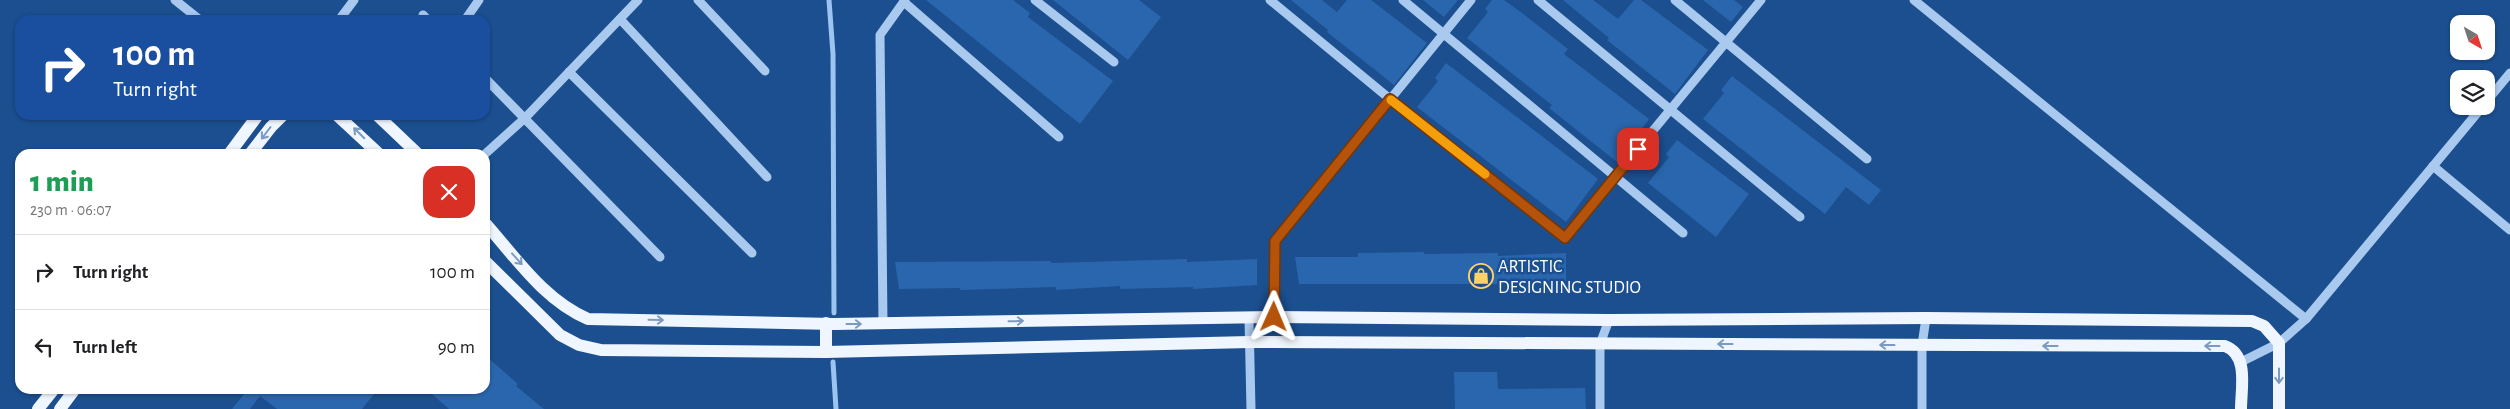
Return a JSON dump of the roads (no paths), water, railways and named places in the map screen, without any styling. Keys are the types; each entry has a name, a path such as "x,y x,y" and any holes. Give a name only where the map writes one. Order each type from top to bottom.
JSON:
{"main road":[{"path":"233,149 254,120"},
{"path":"254,149 278,120"},
{"path":"342,120 374,149"},
{"path":"382,120 413,149"},
{"path":"490,229 550,296 569,311 588,319 883,324 1274,317 1609,320 1926,318 2252,321 2264,326 2279,343 2279,409"},
{"path":"490,266 546,324 560,335 579,345 624,351 826,352 1250,342 2225,346 2233,349 2241,362 2241,409"},
{"path":"826,323 826,352"},
{"path":"38,409 50,394"},
{"path":"60,409 71,394"}],"street":[{"path":"175,0 194,15"},
{"path":"343,15 354,0"},
{"path":"468,15 479,0"},
{"path":"490,150 525,118 638,0"},
{"path":"698,0 765,71"},
{"path":"1035,0 1114,62"},
{"path":"1270,0 1390,99 1565,238 1761,0"},
{"path":"1403,0 1616,175 1683,233"},
{"path":"1274,317 1275,241 1471,0"},
{"path":"1538,0 1800,217"},
{"path":"1675,0 1867,159"},
{"path":"1914,0 2306,320"},
{"path":"883,324 880,35 905,1 1059,137"},
{"path":"620,19 767,177"},
{"path":"569,72 752,253"},
{"path":"2495,91 2510,73"},
{"path":"490,83 660,257"},
{"path":"2241,362 2279,343 2306,320 2476,115"},
{"path":"2433,166 2510,230"},
{"path":"1249,318 1251,409"},
{"path":"1922,409 1922,345 1926,318"},
{"path":"1600,409 1600,344 1609,320"}],"waterway":[{"path":"829,0 833,54 834,313"},
{"path":"833,362 836,409"}],"place":[{"name":"ARTISTIC DESIGNING STUDIO","path":"1481,276"}]}
